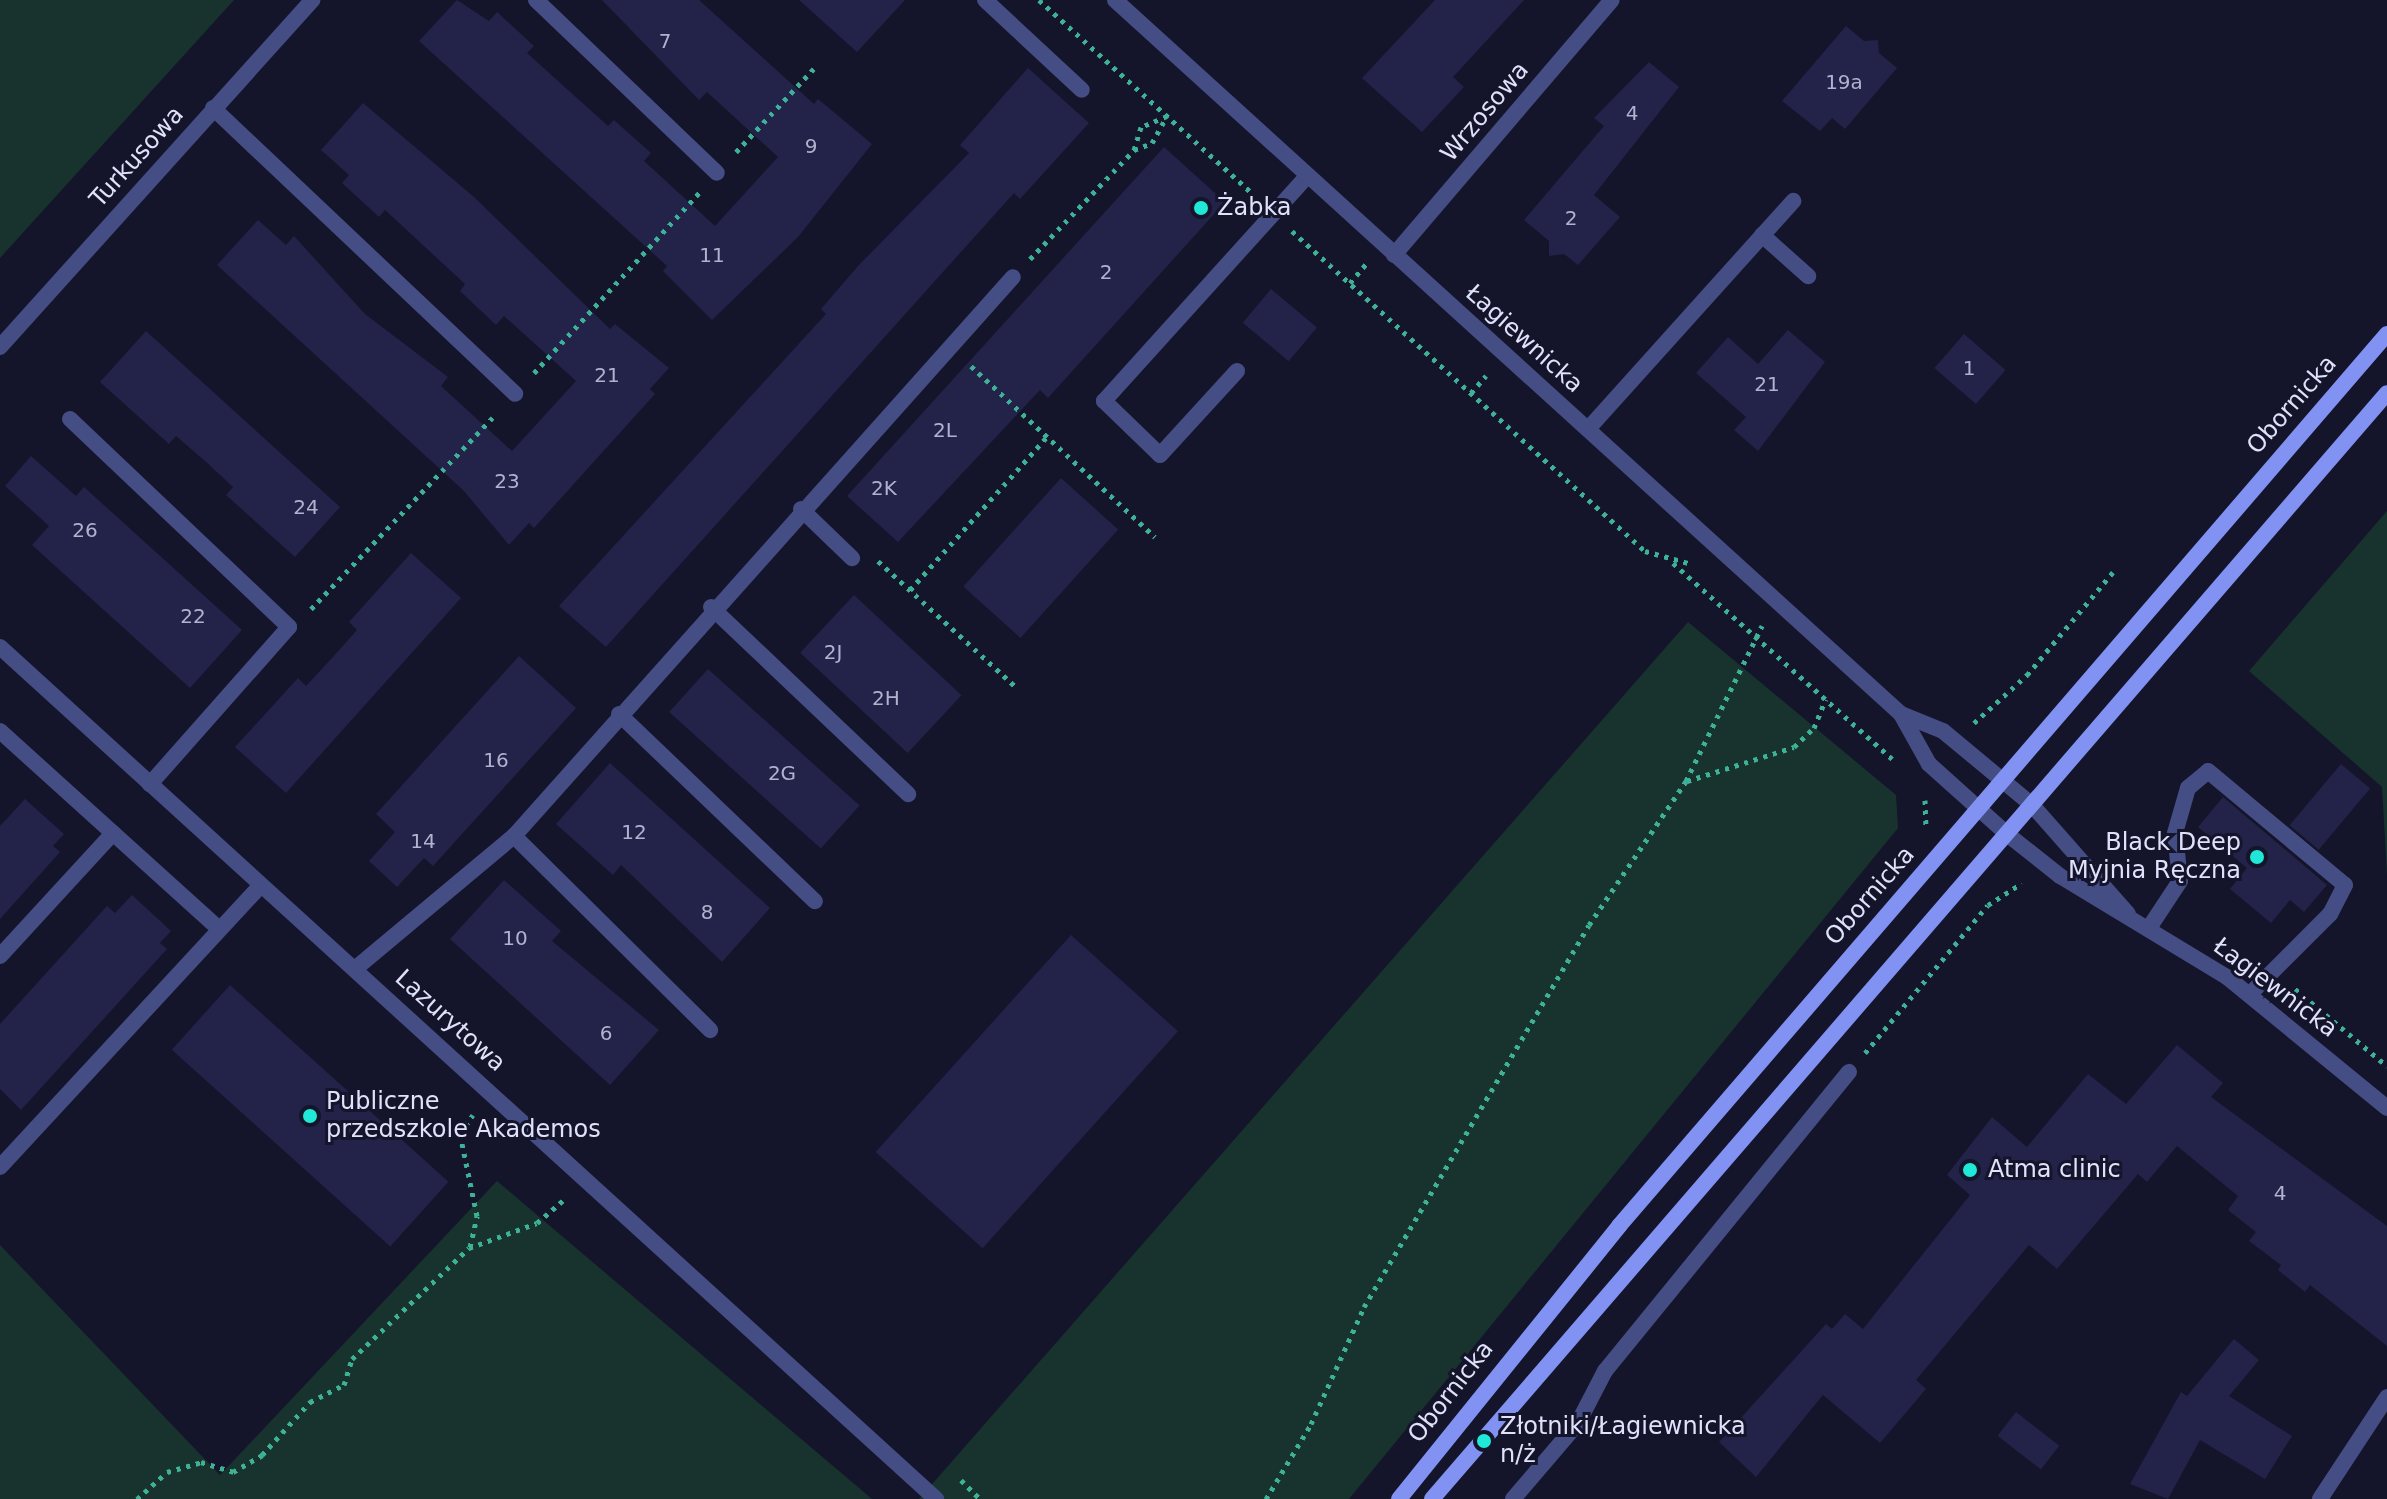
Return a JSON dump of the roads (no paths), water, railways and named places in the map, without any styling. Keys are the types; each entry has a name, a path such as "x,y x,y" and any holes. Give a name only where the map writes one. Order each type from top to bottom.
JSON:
{"main road":[{"name":"Obornicka","path":"1399,1499 1619,1226 2387,334"},
{"path":"1432,1499 2387,393"}],"street":[{"name":"Turkusowa","path":"0,347 312,0"},
{"path":"536,0 717,173"},
{"path":"985,0 1082,90"},
{"name":"Łagiewnicka","path":"1115,0 1901,714 1943,731 2032,805 2128,914"},
{"name":"Wrzosowa","path":"1394,255 1612,0"},
{"path":"213,108 515,394"},
{"path":"1237,371 1160,455 1104,401 1308,175"},
{"path":"1588,429 1793,201"},
{"path":"1762,235 1808,276"},
{"path":"356,968 514,836 711,607 1013,277"},
{"path":"70,419 289,627 150,784"},
{"path":"801,509 852,558"},
{"path":"711,607 908,794"},
{"name":"Lazurytowa","path":"0,647 936,1499"},
{"path":"619,714 815,901"},
{"name":"Łagiewnicka","path":"1901,714 1921,755 2007,834 2060,876 2128,914 2250,994 2387,1108"},
{"path":"2,737 219,929"},
{"path":"2149,928 2180,881 2175,833 2188,788 2208,771 2345,885 2330,914 2250,994"},
{"path":"0,956 113,833"},
{"path":"514,836 710,1030"},
{"path":"0,1167 261,885"},
{"path":"1513,1499 1578,1423 1605,1371 1849,1072"},
{"path":"2320,1499 2387,1397"}],"place":[{"name":"Żabka","path":"1201,208"},
{"name":"Black Deep Myjnia Ręczna","path":"2257,857"},
{"name":"Publiczne przedszkole Akademos","path":"310,1116"},
{"name":"Atma clinic","path":"1970,1170"},
{"name":"Złotniki/Łagiewnicka n/ż","path":"1484,1441"}]}
